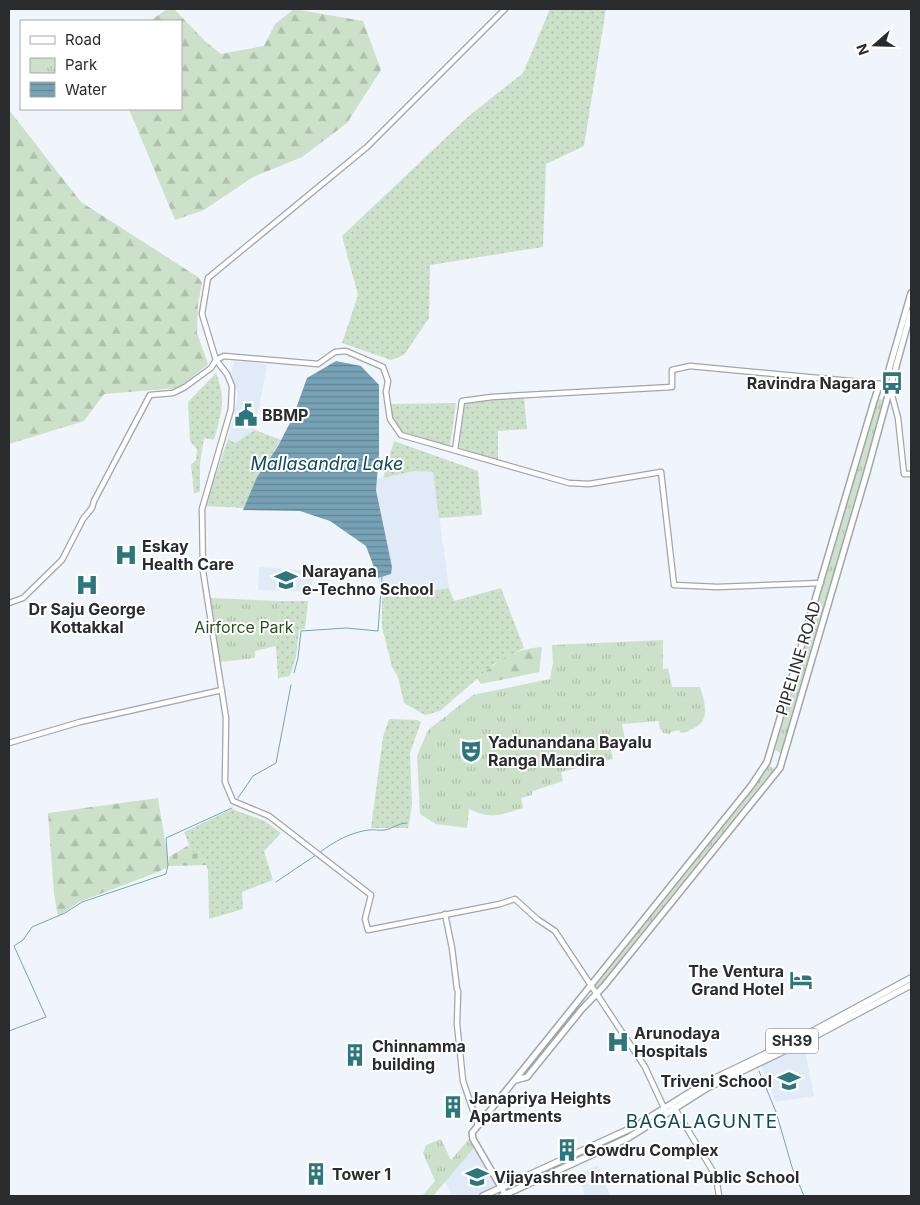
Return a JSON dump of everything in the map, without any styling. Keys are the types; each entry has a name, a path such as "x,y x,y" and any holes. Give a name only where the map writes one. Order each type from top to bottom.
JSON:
{"main road":[{"name":"PIPELINE ROAD","path":"516,1080 751,786 767,762 874,401 878,389 886,380 911,293"},
{"name":"PIPELINE ROAD","path":"516,1080 527,1077 582,1009 604,986 780,768 911,312"},
{"name":"SH39","path":"673,1106 705,1083 815,1030 911,978"},
{"path":"516,1080 472,1133 473,1139 504,1195 628,1138 673,1106 815,1036 911,985"},
{"path":"483,1196 604,1142 665,1111"}],"street":[{"path":"505,9 368,147 208,278 202,314 216,360 227,374 232,386 231,409 202,509 203,571 226,718 225,782 233,801 269,816 371,895 366,919 368,930 500,904 515,899 537,919 555,931 639,1058 665,1111"},
{"path":"9,602 23,598 62,560 83,518 92,508 150,395 173,393 185,387 211,368 216,360 224,356 318,364 335,352 346,350 383,367 388,381 386,392 390,419 400,435 569,483 589,484 661,472 674,585 717,587 821,583"},
{"path":"455,450 462,401 492,397 672,386 672,370 690,366 883,384 890,388 898,418 904,474 911,474"},
{"path":"9,743 80,722 222,690"},
{"path":"445,914 458,991 457,1024 463,1081 478,1125"},
{"path":"673,1106 714,1173 719,1196"}],"shaded area":[{"path":"234,361 267,364 255,430 235,443 228,439 238,395 231,373"},
{"path":"414,471 433,472 449,588 382,598 378,578 391,574 376,490 377,479"},
{"name":"Narayana e-Techno School","path":"259,567 315,571 310,592 258,590"},
{"name":"Triveni School","path":"804,1045 814,1096 776,1102 761,1066"},
{"name":"Vijayashree International Public School","path":"474,1148 497,1187 478,1196 452,1196 445,1182"},
{"path":"598,1165 610,1196 585,1196 578,1174"}],"green space":[{"path":"167,9 174,9 205,41 221,54 264,46 275,24 294,9 363,21 381,70 347,123 302,157 253,177 204,210 175,220 129,110 182,110 182,20 151,20"},
{"path":"550,9 606,9 584,146 546,164 543,247 430,265 429,318 404,355 391,360 342,343 358,295 342,236 470,115 523,73"},
{"path":"9,110 81,202 198,277 202,283 198,304 197,333 208,364 179,388 104,394 84,421 9,444"},
{"path":"216,373 222,399 221,414 214,440 204,438 200,463 200,491 194,494 191,465 196,460 197,449 190,441 188,402"},
{"path":"524,397 527,429 498,431 498,460 459,448 465,403"},
{"path":"876,399 887,400 782,754 775,750"},
{"path":"456,403 450,446 401,433 393,418 390,404"},
{"path":"255,430 281,440 257,477 244,508 205,506 228,439 235,443"},
{"path":"394,441 478,471 482,515 439,518 433,472 414,471 383,478"},
{"path":"449,588 454,601 501,588 524,648 494,664 440,711 425,715 404,703 398,677 392,667 382,627 382,598"},
{"name":"Airforce Park","path":"210,598 280,601 276,646 255,651 255,658 220,662"},
{"path":"280,601 308,601 305,629 299,630 296,657 290,676 278,678 276,646"},
{"path":"663,640 663,669 668,668 672,687 700,687 705,713 704,719 696,727 688,732 681,733 679,730 670,734 663,733 660,730 659,721 622,724 625,739 609,741 613,759 561,772 563,781 533,791 532,795 521,798 523,808 496,815 484,814 469,809 467,828 436,824 420,814 417,756 428,730 473,695 550,679 553,663 552,645"},
{"path":"542,647 539,672 481,684 477,679 499,661 514,653"},
{"path":"389,719 417,720 421,722 410,753 412,805 408,828 371,828 383,737"},
{"path":"768,765 777,771 598,992 593,985 673,889"},
{"path":"158,798 169,866 79,902 58,917 54,894 48,813"},
{"path":"232,809 265,821 281,833 264,851 273,880 242,892 243,909 209,919 208,870 201,852 193,854 184,832"},
{"path":"189,845 193,854 201,852 206,865 169,866 169,857"},
{"path":"441,1139 451,1160 469,1139 474,1148 433,1196 422,1196 435,1181 423,1153 426,1145"}],"water":[{"name":"Mallasandra Lake","path":"336,361 361,366 379,385 379,454 376,490 392,567 391,574 378,578 366,546 330,521 300,511 243,510 257,477 278,446 293,417 307,378"}],"waterway":[{"path":"294,673 301,631 346,628 378,631 382,577"},
{"path":"238,798 253,776 276,763 291,685"},
{"path":"9,1031 46,1017 14,946 23,940 32,927 65,913 82,902 166,874 168,865 166,838 232,808"},
{"path":"319,853 336,841 349,835 362,831 385,830 407,823"},
{"path":"276,882 316,855"},
{"path":"759,1071 776,1112 792,1167 804,1196"}],"place":[{"name":"Ravindra Nagara","path":"892,383"},
{"name":"BBMP","path":"246,415"},
{"name":"Eskay Health Care","path":"126,555"},
{"name":"Narayana e-Techno School","path":"286,580"},
{"name":"Dr Saju George Kottakkal","path":"87,585"},
{"name":"Yadunandana Bayalu Ranga Mandira","path":"471,751"},
{"name":"The Ventura Grand Hotel","path":"801,980"},
{"name":"Arunodaya Hospitals","path":"618,1042"},
{"name":"Chinnamma building","path":"355,1055"},
{"name":"Triveni School","path":"789,1081"},
{"name":"Janapriya Heights Apartments","path":"453,1107"},
{"name":"Gowdru Complex","path":"567,1150"},
{"name":"Tower 1","path":"316,1174"},
{"name":"Vijayashree International Public School","path":"477,1177"}],"district":[{"name":"BAGALAGUNTE","path":"702,1121"}]}
